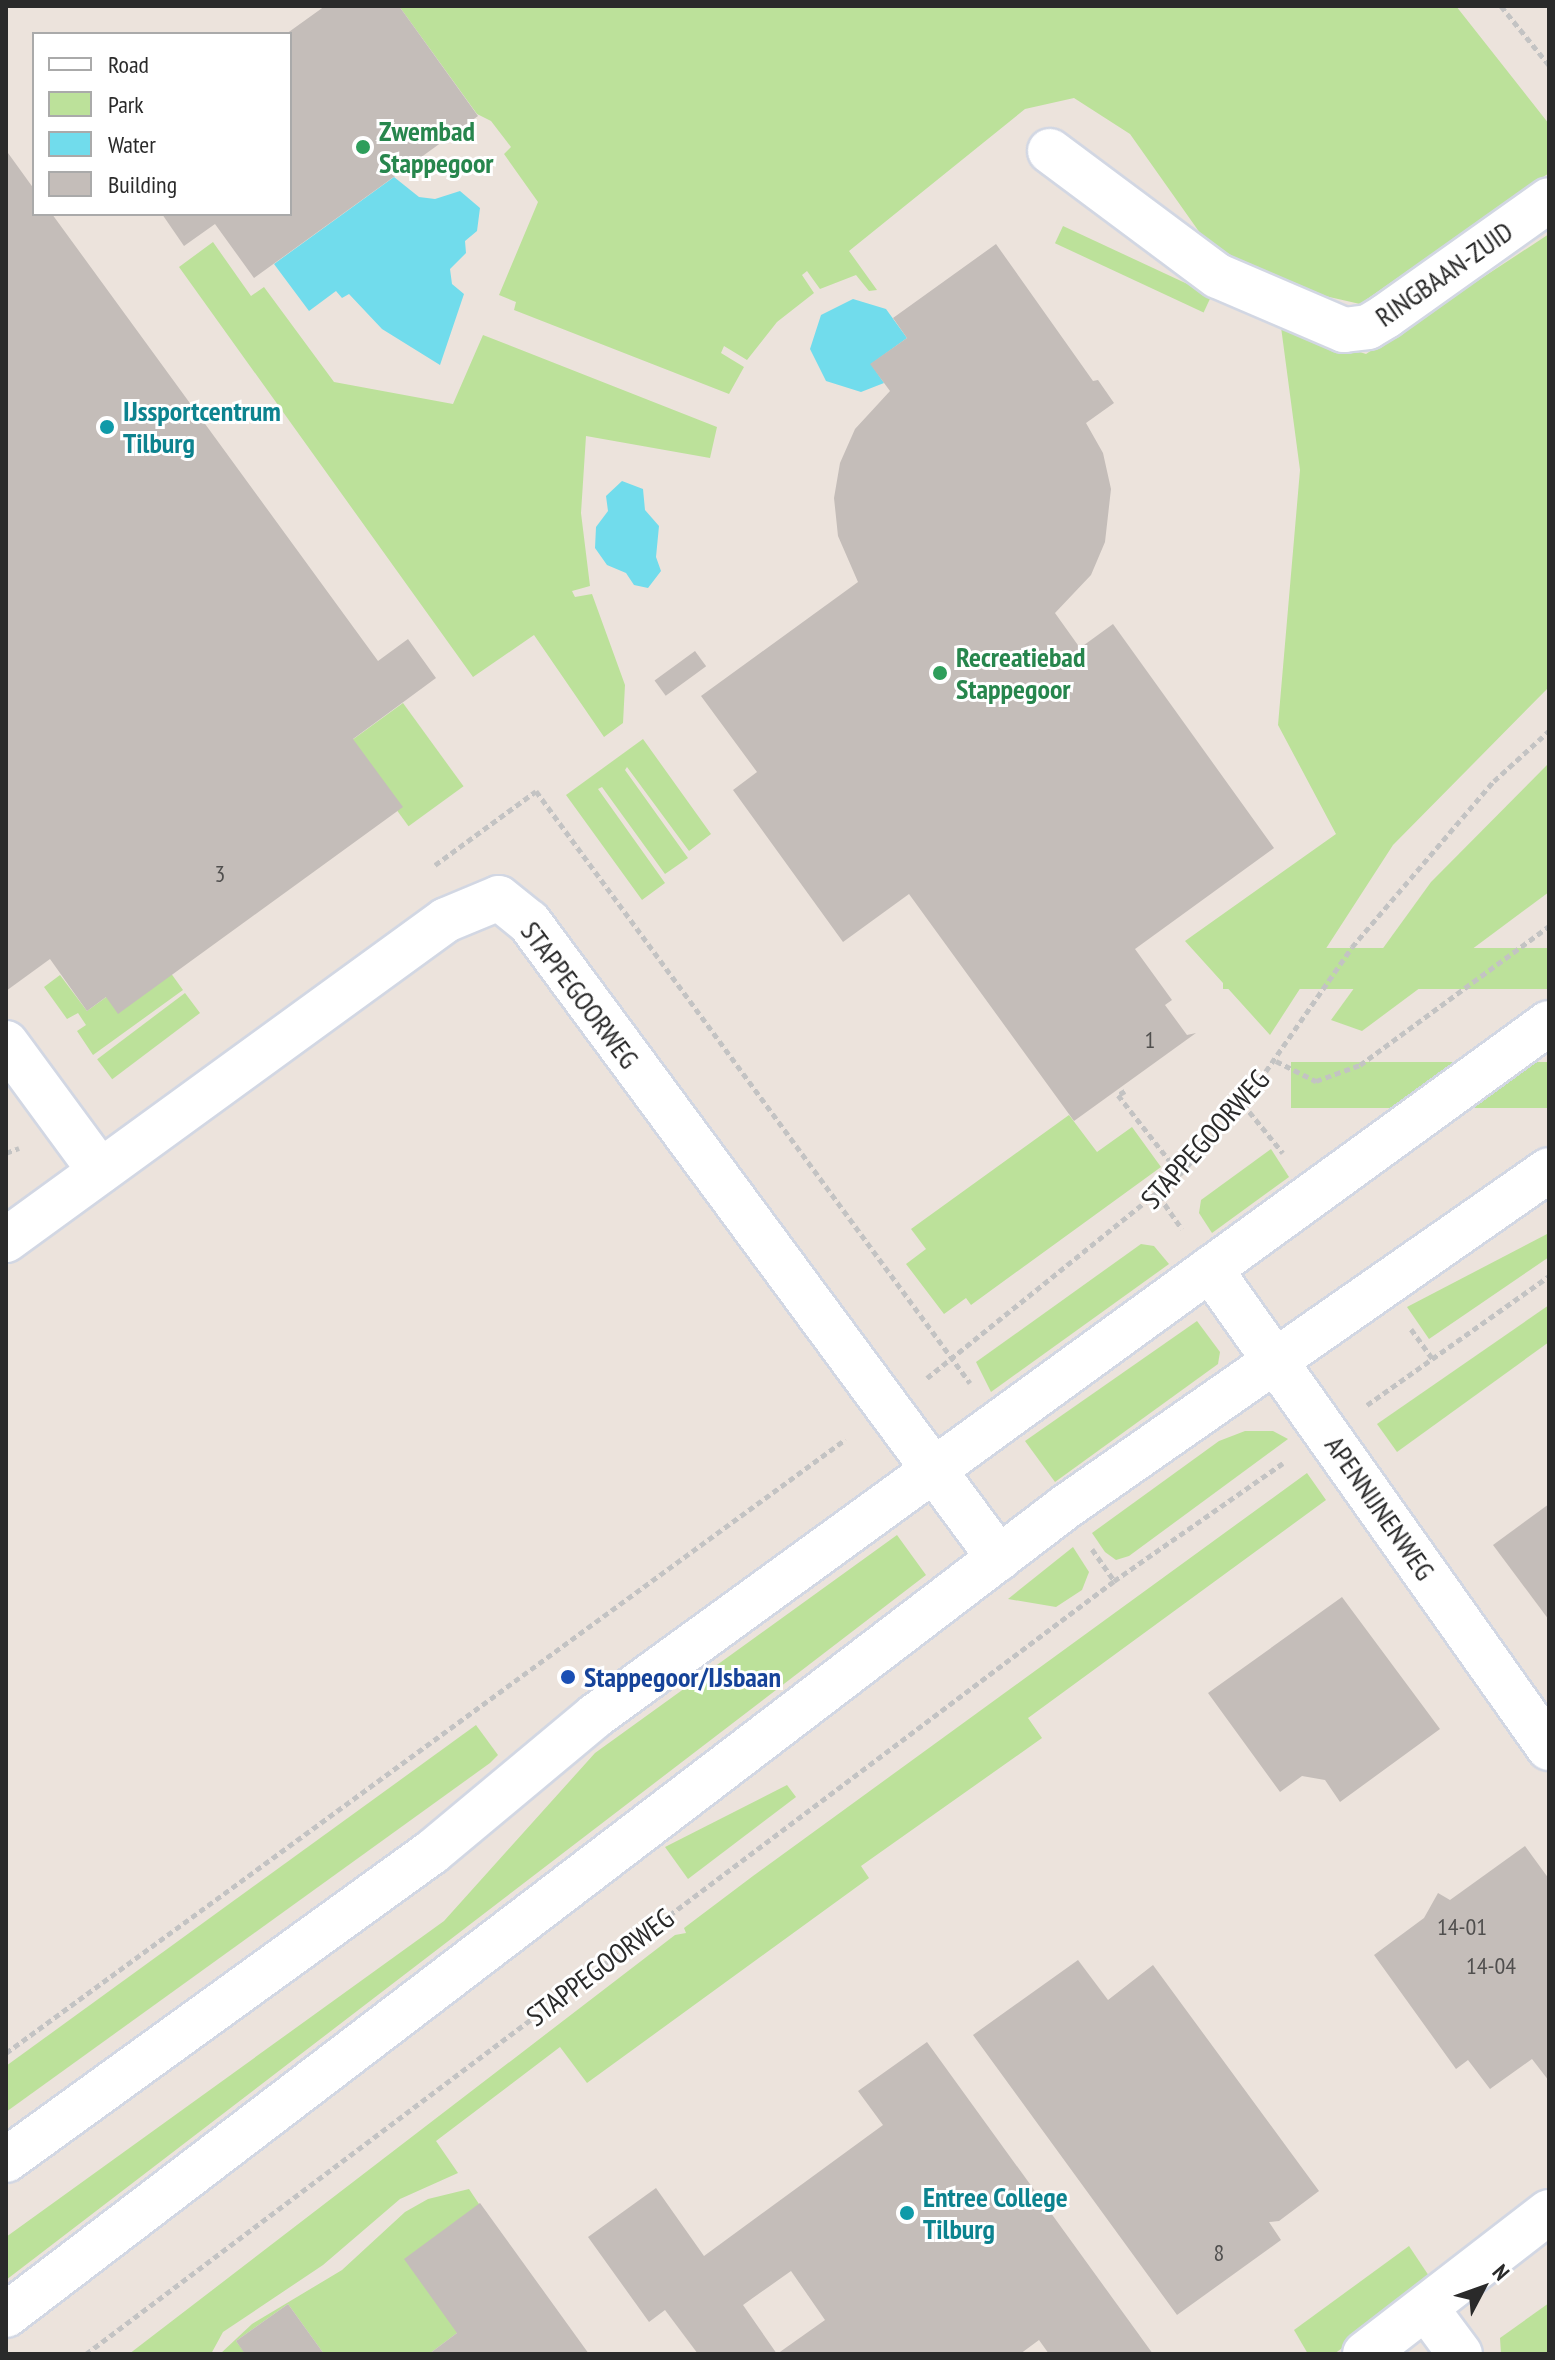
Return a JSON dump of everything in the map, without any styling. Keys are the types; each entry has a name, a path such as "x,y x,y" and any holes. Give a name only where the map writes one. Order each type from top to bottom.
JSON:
{"street":[{"name":"RINGBAAN-ZUID","path":"1050,151 1218,276 1344,330 1368,327 1386,316 1549,200"},
{"name":"STAPPEGOORWEG","path":"100,1171 446,920 499,898 529,922 886,1410 999,1558"},
{"path":"6,2160 432,1852 595,1716 1549,1023"},
{"path":"6,1043 100,1171 6,1240"},
{"path":"6,2315 999,1558 1549,1170"},
{"name":"APENNIJNENWEG","path":"1210,1269 1549,1748"},
{"path":"1365,2354 1549,2212"},
{"path":"1426,2308 1460,2354"}],"path":[{"path":"1501,6 1549,65"},
{"path":"1276,1061 1352,947 1494,781 1549,731"},
{"name":"STAPPEGOORWEG","path":"6,2053 952,1359 1180,1174 1276,1061 1316,1081 1360,1065 1549,926"},
{"path":"713,1035 952,1359"},
{"path":"1125,1091 1118,1095 1180,1174"},
{"name":"STAPPEGOORWEG","path":"86,2354 1114,1581"}],"green space":[{"path":"399,6 1456,6 1549,124 1549,173 1360,304 1290,288 1217,257 1130,134 1074,98 1025,109 849,251 877,290 869,291 856,275 820,289 807,271 802,275 814,293 777,322 747,360 724,346 721,353 744,367 729,394 514,310 516,302 499,295 538,202 504,154 511,147 491,121 477,114"},
{"path":"1063,226 1212,295 1204,313 1055,243"},
{"path":"1549,234 1549,687 1393,845 1270,1035 1185,941 1336,834 1278,725 1300,470 1281,327 1366,354"},
{"path":"213,242 251,296 264,287 334,382 453,404 483,335 717,427 710,458 586,436 581,513 590,586 572,591 575,597 592,594 625,685 623,723 604,737 534,635 473,677 179,267"},
{"path":"403,703 464,786 409,826 348,743"},
{"path":"643,739 711,834 689,851 627,767 625,770 688,858 665,874 602,787 598,789 665,883 642,900 566,795"},
{"path":"1549,763 1549,892 1362,1031 1331,1020 1431,882"},
{"path":"1223,948 1549,948 1549,989 1223,989"},
{"path":"160,958 183,990 93,1055 77,1031 86,1025 78,1013 67,1019 44,987 60,975 87,1011"},
{"path":"185,993 200,1013 112,1079 97,1059"},
{"path":"1291,1062 1549,1062 1549,1108 1291,1108"},
{"path":"1069,1115 1097,1152 1132,1127 1161,1167 971,1305 966,1298 944,1314 906,1264 926,1249 911,1229"},
{"path":"1271,1149 1289,1177 1212,1233 1199,1213 1201,1200"},
{"path":"1549,1233 1549,1257 1429,1339 1407,1307"},
{"path":"1141,1244 1154,1246 1169,1264 991,1392 976,1362"},
{"path":"1549,1305 1549,1342 1397,1452 1377,1424"},
{"path":"1197,1321 1220,1352 1218,1364 1055,1482 1025,1441"},
{"path":"1245,1431 1273,1431 1288,1439 1129,1556 1116,1560 1105,1552 1092,1533 1219,1441"},
{"path":"1307,1473 1326,1500 1028,1718 1042,1738 861,1866 869,1878 587,2083 560,2047 436,2141 458,2173 400,2199 323,2265 223,2332 211,2354 129,2354 675,1935 686,1933 684,1928 753,1876"},
{"path":"897,1535 926,1575 6,2280 6,2237 444,1921 595,1753"},
{"path":"1073,1547 1089,1572 1082,1590 1056,1607 1008,1599"},
{"path":"476,1725 498,1755 490,1763 6,2112 6,2066"},
{"path":"787,1785 796,1797 688,1879 665,1847"},
{"path":"469,2189 479,2204 457,2333 429,2354 324,2354 288,2304 236,2341 245,2353 220,2354 252,2324 342,2270 405,2212 428,2199"},
{"path":"1409,2246 1433,2282 1334,2354 1308,2354 1294,2330"},
{"path":"1549,2303 1549,2354 1501,2354 1500,2338"}],"water":[{"path":"394,177 419,197 435,199 460,191 480,208 477,231 465,241 466,253 450,269 452,284 464,294 440,365 382,329 349,294 342,298 336,291 309,311 274,264"},
{"path":"853,299 886,309 907,338 871,364 884,383 861,392 826,381 810,349 821,315"},
{"path":"622,481 643,489 645,510 659,526 656,557 661,571 648,588 634,585 626,573 607,565 595,548 596,527 608,511 606,496"}],"building":[{"name":"Zwembad Stappegoor","path":"325,6 399,6 478,116 254,278 215,224 184,246 163,216 292,216 292,32 289,32"},
{"name":"IJssportcentrum Tilburg","path":"8,153 32,186 32,216 53,216 378,661 408,639 436,678 353,739 403,807 118,1014 106,997 87,1011 50,959 6,991"},
{"name":"Recreatiebad Stappegoor","path":"996,244 1093,381 1098,380 1114,403 1086,423 1103,453 1111,489 1105,542 1091,575 1055,613 1080,648 1113,624 1274,848 1135,949 1172,1000 1165,1005 1187,1035 1196,1033 1074,1121 909,894 843,942 733,790 757,772 701,696 858,582 838,536 834,498 840,463 855,429 890,391 870,364 907,338 893,318"},
{"path":"695,651 706,666 666,696 655,680"},
{"path":"1549,1504 1549,1620 1493,1545"},
{"path":"1342,1597 1440,1729 1340,1802 1325,1780 1302,1776 1280,1792 1208,1693"},
{"path":"1525,1846 1549,1879 1549,2081 1532,2059 1490,2089 1468,2060 1456,2069 1374,1955 1424,1918 1438,1893 1450,1900"},
{"path":"1078,1960 1108,2000 1153,1965 1319,2191 1279,2221 1269,2222 1281,2240 1177,2315 973,2035"},
{"name":"Entree College Tilburg","path":"927,2042 1153,2354 1049,2354 1039,2340 1020,2354 777,2354 698,2354 665,2310 649,2322 588,2237 656,2188 704,2256 883,2125 858,2091","holes":["791,2271 825,2320 777,2354 743,2305"]},
{"path":"480,2203 589,2354 429,2354 457,2333 404,2259"},
{"path":"288,2304 324,2354 245,2354 236,2341"}],"place":[{"name":"Zwembad Stappegoor","path":"363,147"},
{"name":"IJssportcentrum Tilburg","path":"107,427"},
{"name":"Recreatiebad Stappegoor","path":"940,673"},
{"name":"Stappegoor/IJsbaan","path":"568,1677"},
{"name":"Entree College Tilburg","path":"907,2213"}]}
